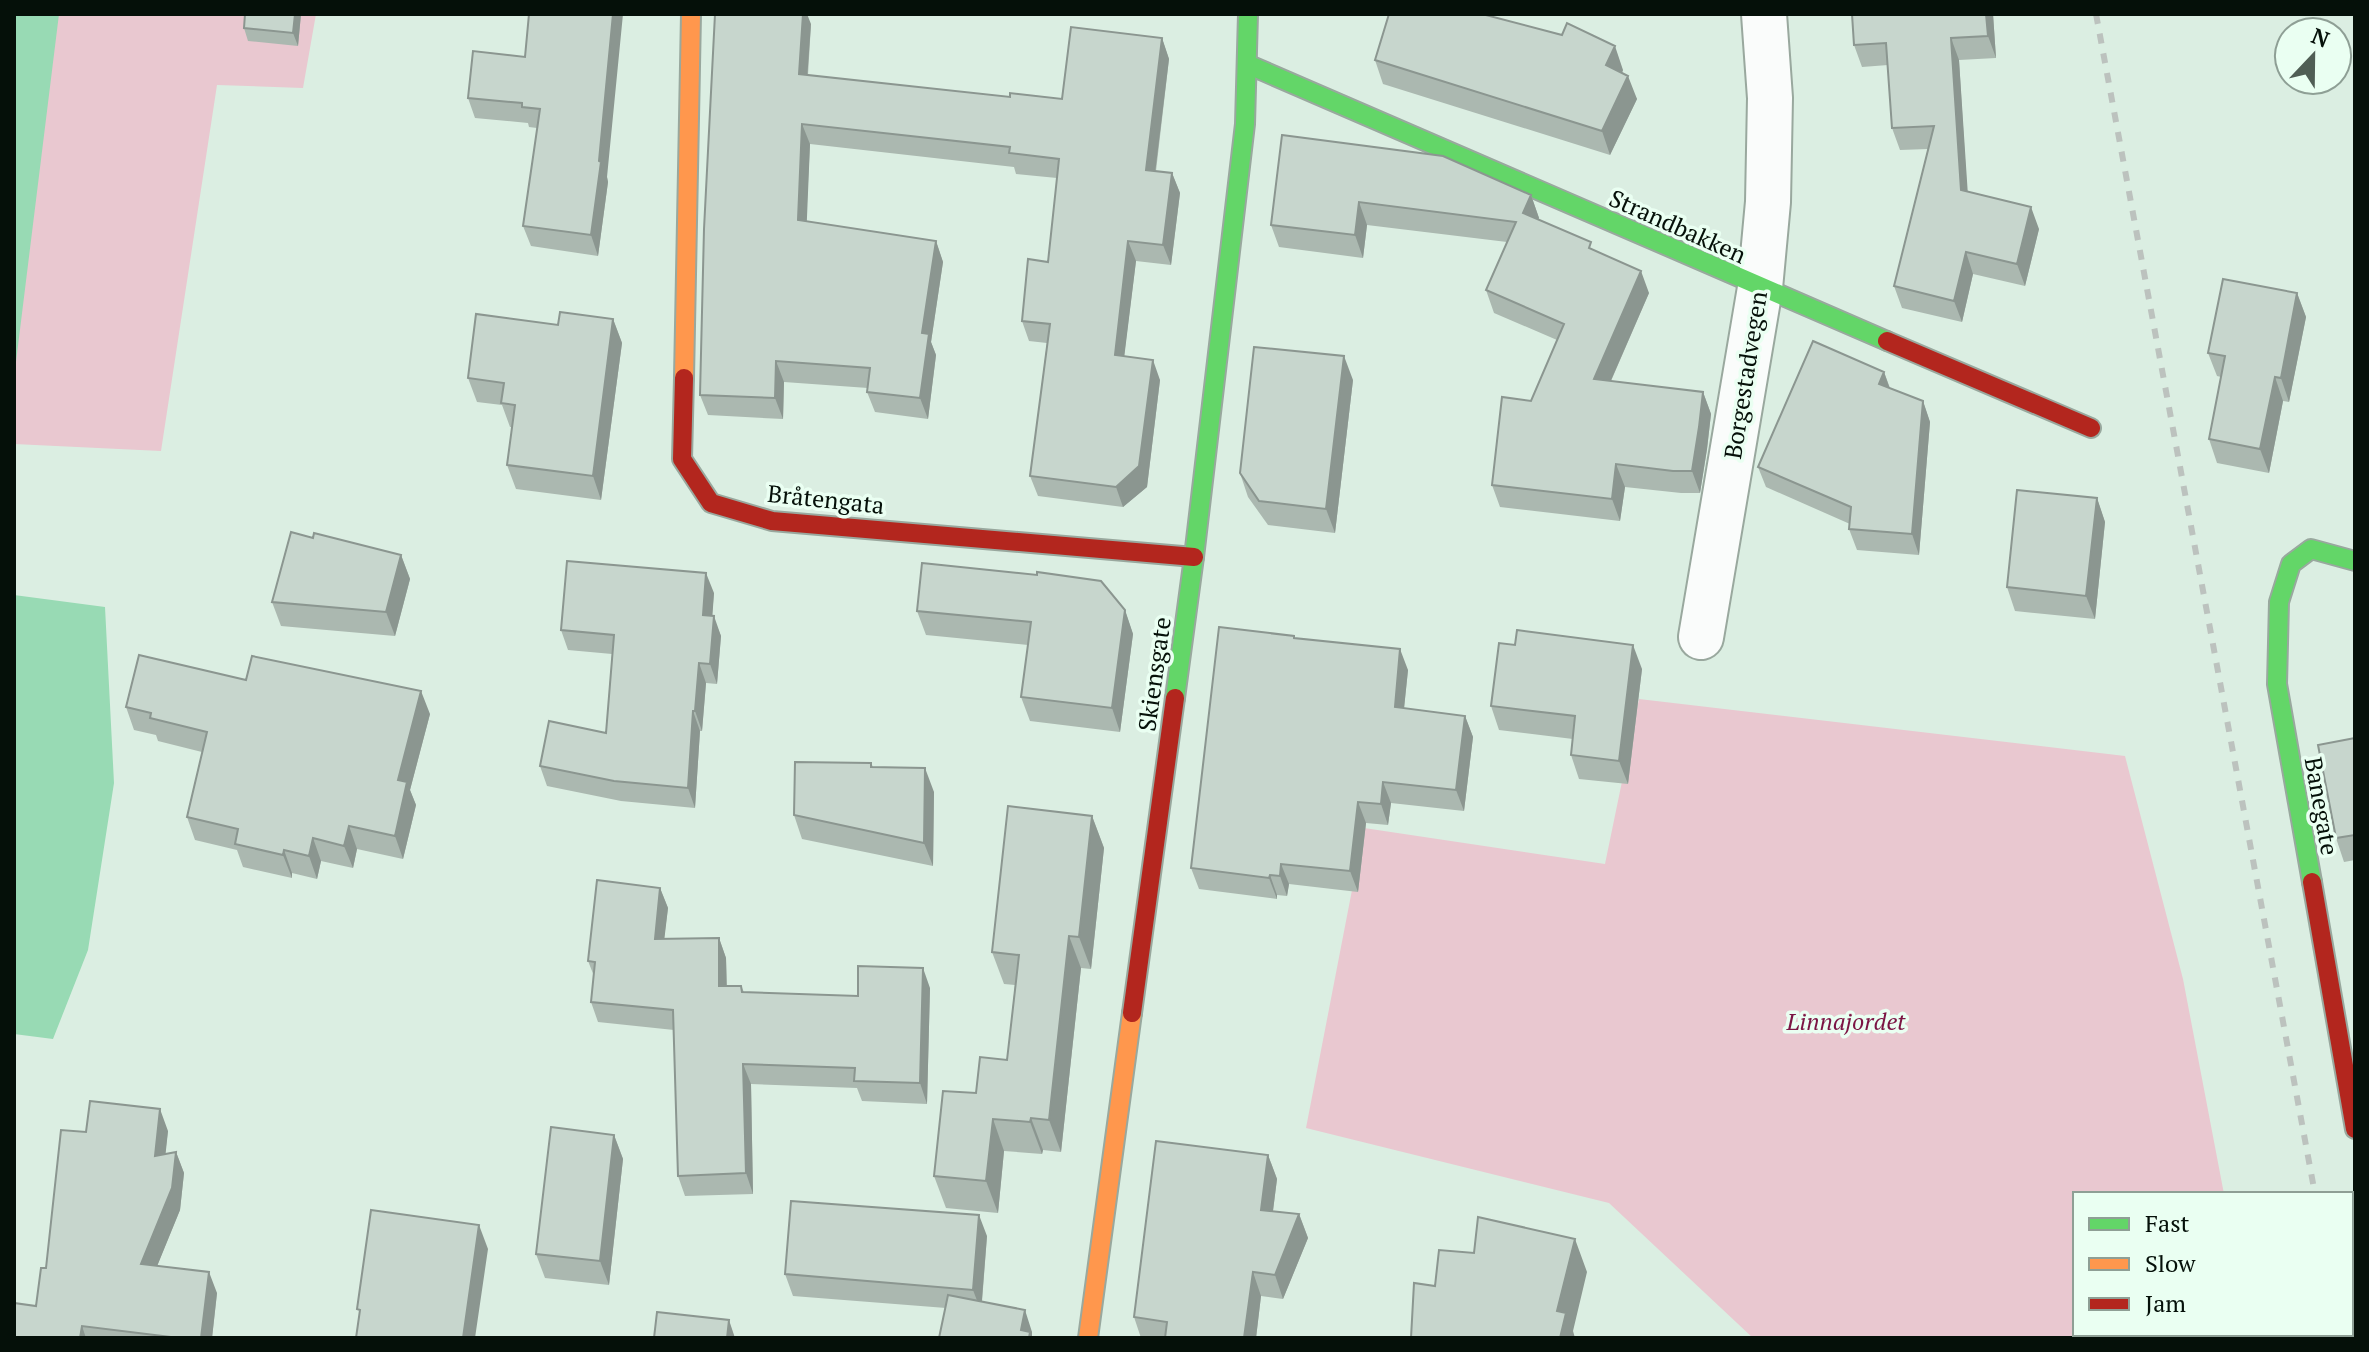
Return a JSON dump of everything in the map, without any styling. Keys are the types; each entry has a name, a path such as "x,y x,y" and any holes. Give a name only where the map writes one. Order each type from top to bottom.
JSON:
{"street":[{"name":"Bråtengata","path":"691,14 682,459 711,503 772,521 1194,557"},
{"name":"Skiensgate","path":"1088,1338 1194,557 1245,124 1248,14"},
{"name":"Borgestadvegen","path":"1701,637 1760,288 1768,202 1770,98 1764,14"},
{"name":"Strandbakken","path":"1247,64 1362,110 1760,288 2091,428"},
{"name":"Banegate","path":"2355,561 2311,549 2291,564 2279,602 2277,684 2355,1129"}],"green space":[{"path":"49,14 316,14 303,88 217,85 161,451 14,444 14,273"},
{"name":"Linnajordet","path":"1639,699 2125,756 2183,979 2224,1192 2073,1192 2073,1336 2251,1338 1753,1338 1609,1203 1306,1128 1364,828 1605,864"}],"shaded area":[{"path":"14,14 59,14 14,378"},
{"path":"14,595 105,607 114,783 88,950 53,1039 14,1034"}],"building":[{"path":"245,14 295,14 293,33 244,28"},
{"path":"529,14 613,14 601,162 591,235 523,226 540,109 522,107 522,103 468,98 473,51 525,57"},
{"path":"715,14 803,14 799,74 1010,97 1010,93 1062,99 1071,27 1162,38 1146,170 1172,173 1163,245 1128,241 1115,355 1153,360 1139,466 1116,487 1030,476 1050,324 1022,321 1028,259 1048,262 1059,159 1009,153 1010,147 802,124 798,220 936,241 922,333 929,334 920,398 867,392 870,368 776,361 775,398 700,395 704,229"},
{"path":"1389,14 1482,14 1562,35 1567,23 1615,46 1606,65 1628,76 1602,131 1375,60"},
{"path":"1852,14 1986,14 1988,36 1951,38 1961,190 2031,207 2017,264 1966,252 1954,301 1894,286 1934,126 1892,128 1886,43 1854,45"},
{"path":"1282,135 1443,156 1531,195 1523,213 1591,242 1589,248 1641,271 1594,379 1703,392 1692,471 1616,464 1612,499 1492,485 1502,397 1531,401 1564,324 1486,290 1516,222 1359,202 1355,235 1271,225"},
{"path":"2223,279 2297,293 2281,378 2275,377 2260,449 2209,439 2225,356 2208,353"},
{"path":"560,312 613,319 593,476 507,465 515,405 501,403 504,383 468,378 476,314 558,325"},
{"path":"1813,341 1884,372 1879,384 1923,401 1912,534 1849,529 1851,507 1758,467"},
{"path":"1254,347 1344,356 1326,509 1259,501 1240,473"},
{"path":"2017,490 2097,498 2086,596 2007,587"},
{"path":"291,532 313,538 314,533 401,555 386,612 272,602"},
{"path":"567,561 706,573 703,615 714,616 710,664 699,663 688,788 614,781 540,766 549,721 606,733 614,635 561,630"},
{"path":"922,563 1037,575 1037,572 1101,581 1125,610 1112,708 1021,697 1031,622 917,611"},
{"path":"1219,627 1400,649 1395,707 1465,716 1456,790 1383,782 1381,804 1358,802 1350,871 1281,864 1280,876 1270,875 1269,878 1191,868"},
{"path":"1517,630 1633,645 1619,761 1571,755 1575,716 1491,706 1499,643 1515,645"},
{"path":"139,655 246,680 252,656 421,691 398,780 407,782 395,836 349,826 344,846 313,838 309,856 284,850 283,855 235,844 238,829 187,817 207,732 150,718 151,713 126,707"},
{"path":"2355,738 2355,835 2336,838 2318,745"},
{"path":"795,762 871,763 871,767 925,768 924,843 794,815"},
{"path":"1008,806 1092,816 1079,937 1069,936 1049,1120 993,1119 986,1181 934,1176 943,1091 976,1093 980,1057 1007,1060 1019,955 992,952"},
{"path":"597,880 660,888 655,939 719,938 719,986 741,986 742,992 858,996 858,966 923,968 920,1083 854,1081 855,1068 743,1064 746,1173 678,1176 673,1010 591,1002 595,962 588,961"},
{"path":"90,1101 160,1109 155,1156 176,1152 172,1188 141,1264 209,1272 201,1338 82,1326 80,1338 14,1338 14,1303 36,1306 41,1268 46,1268 61,1130 86,1132"},
{"path":"551,1127 614,1135 600,1261 536,1254"},
{"path":"1156,1141 1268,1155 1261,1210 1299,1214 1275,1275 1253,1272 1244,1338 1165,1338 1167,1322 1134,1317"},
{"path":"791,1201 979,1215 973,1290 785,1274"},
{"path":"371,1210 479,1225 463,1338 356,1338"},
{"path":"1478,1217 1575,1239 1557,1311 1566,1313 1560,1338 1411,1338 1414,1283 1435,1286 1439,1250 1474,1253"},
{"path":"948,1295 1025,1310 1021,1330 1030,1332 1029,1338 939,1338"},
{"path":"657,1312 729,1320 727,1338 654,1338"}],"railway":[{"path":"2096,14 2315,1192"}],"traffic: fast":[{"path":"1175,698 1245,124 1248,14"},
{"path":"1247,64 1887,341"},
{"path":"2312,882 2277,684 2279,602 2291,564 2311,549 2355,561"}],"traffic: slow":[{"path":"684,378 691,14"},
{"path":"1088,1338 1132,1013"}],"traffic: jam":[{"path":"1887,341 2091,428"},
{"path":"684,378 682,459 711,503 772,521 1194,557"},
{"path":"1132,1013 1175,698"},
{"path":"2312,882 2355,1129"}]}
